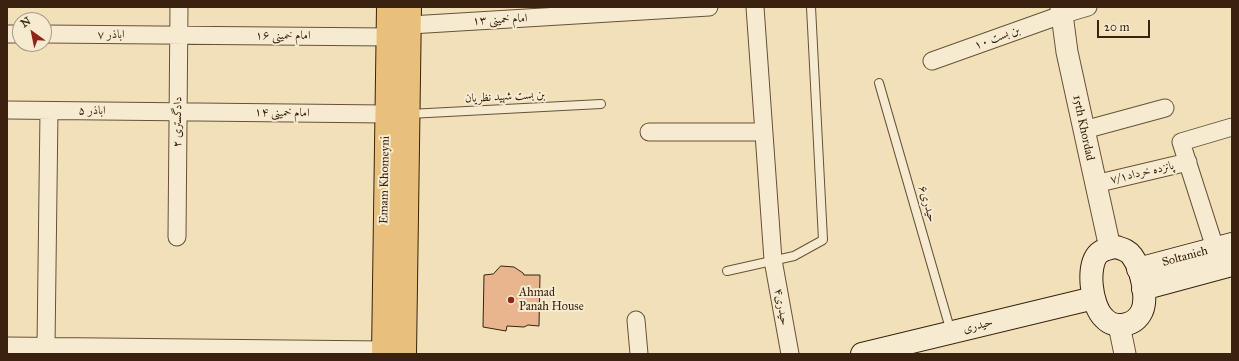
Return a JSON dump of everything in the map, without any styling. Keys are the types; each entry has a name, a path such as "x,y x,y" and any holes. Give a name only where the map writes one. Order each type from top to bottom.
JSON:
{"main road":[{"name":"Emam Khomeyni","path":"383,352 388,7"},
{"name":"Emam Khomeyni","path":"405,354 410,16"},
{"name":"Soltanieh","path":"1141,279 1224,246"},
{"path":"1116,247 1125,250 1132,255 1141,279 1142,311 1136,319 1129,324 1119,325 1110,323 1103,318 1094,298 1091,272 1093,261 1100,253 1116,247"},
{"name":"Soltanieh","path":"1141,279 1232,265"},
{"name":"حیدری","path":"862,354 886,351 951,332 1094,298"}],"street":[{"name":"دادگستری ۲","path":"177,237 179,7"},
{"name":"امام خمینی ۱۳","path":"410,16 709,7"},
{"name":"حیدری۴","path":"755,7 773,260 790,354"},
{"name":"بن بست ۱۰","path":"932,61 1061,11 1088,7"},
{"name":"15th Khordad","path":"1061,11 1067,52 1110,248"},
{"name":"اباذر ۷","path":"52,34 178,35"},
{"name":"امام خمینی ۱۶","path":"178,35 388,37"},
{"path":"1084,130 1165,108"},
{"name":"اباذر ۵","path":"7,110 178,112"},
{"path":"41,349 49,111"},
{"name":"امام خمینی ۱۴","path":"178,112 386,114"},
{"name":"پانزده خرداد۷/۱","path":"1224,246 1181,142 1232,127"},
{"path":"649,132 764,132"},
{"name":"پانزده خرداد۷/۱","path":"1096,184 1188,162"},
{"path":"636,320 639,354"},
{"path":"1119,325 1125,354"},
{"path":"7,346 41,349 383,352"}],"lane":[{"path":"727,271 794,256 823,240 812,7"},
{"name":"حیدری۶","path":"879,82 951,332"},
{"name":"بن بست شهید نظریان","path":"409,114 602,104"}],"building":[{"name":"Ahmad Panah House","path":"501,266 514,267 524,275 540,275 539,326 507,326 506,331 483,327 484,275 493,274"}],"place":[{"name":"Ahmad Panah House","path":"511,300"}]}
